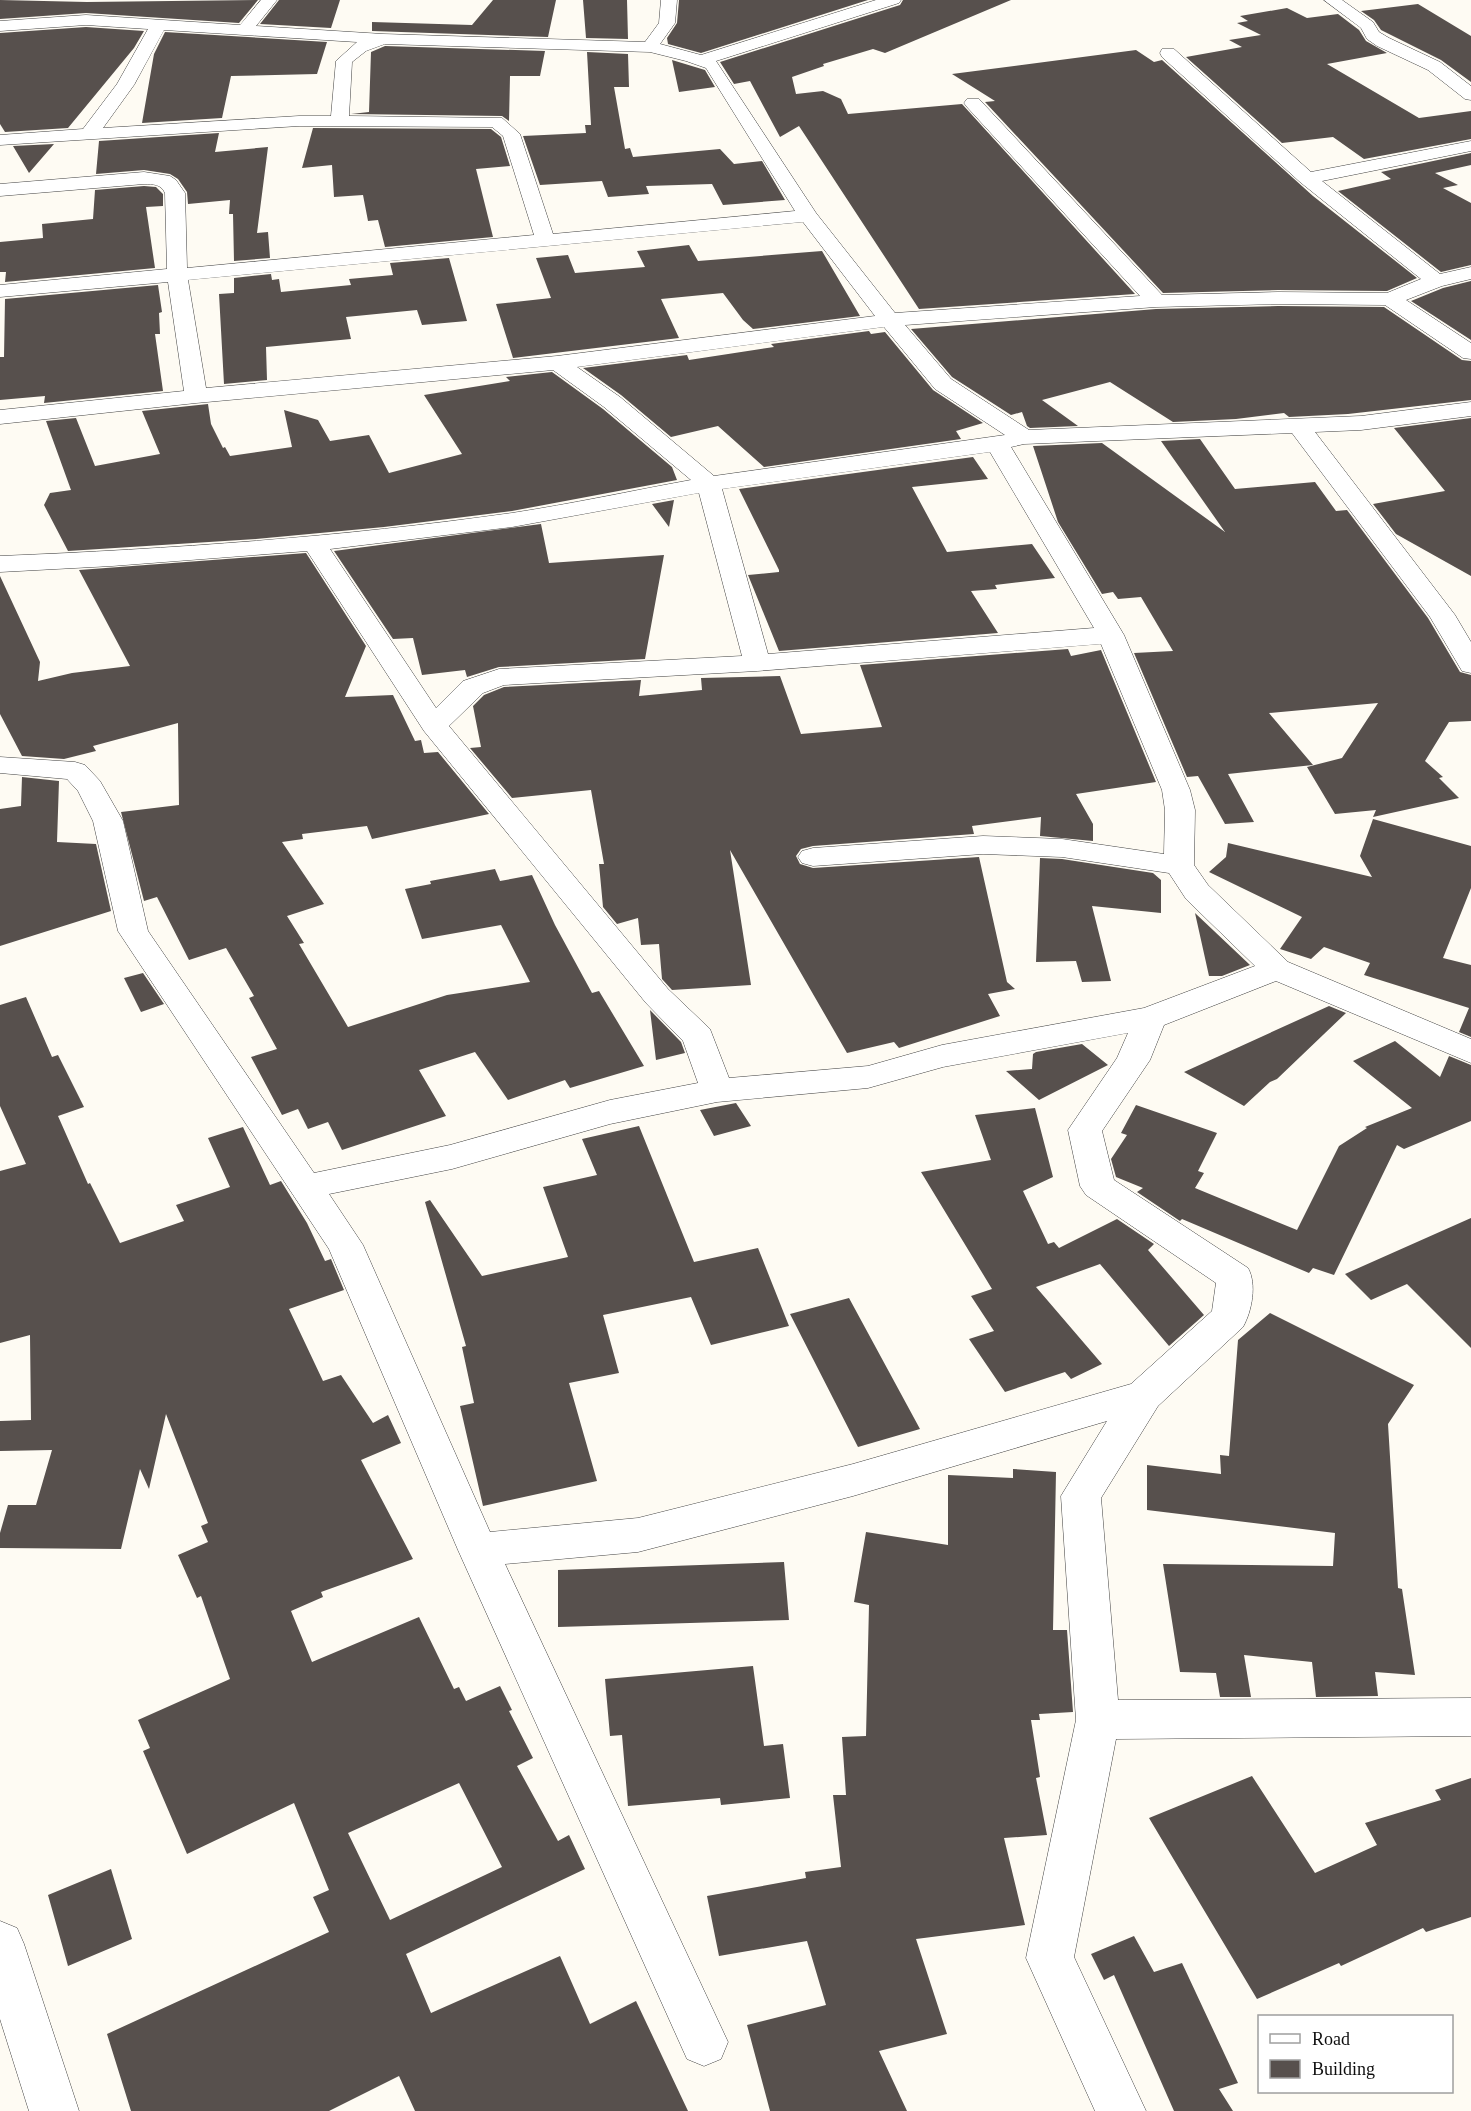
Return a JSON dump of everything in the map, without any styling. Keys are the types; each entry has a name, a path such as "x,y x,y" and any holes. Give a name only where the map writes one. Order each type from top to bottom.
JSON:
{"street":[{"path":"245,29 269,0"},
{"path":"650,47 667,23 669,0"},
{"path":"702,60 818,21 893,0"},
{"path":"1332,0 1367,25 1372,35 1434,66 1471,95"},
{"path":"0,26 86,20 383,39 650,47 702,60 712,65 808,216 889,320 943,384 1011,441 1111,635 1176,790 1180,810 1179,865 1197,892 1277,969 1471,1052"},
{"path":"88,134 125,85 159,24"},
{"path":"340,120 344,61 360,47 383,39"},
{"path":"1168,53 1307,178 1436,281"},
{"path":"973,103 1156,301"},
{"path":"0,140 340,120 496,123 511,134 544,239"},
{"path":"1307,178 1471,146"},
{"path":"0,190 144,178 163,179 171,184 175,193 177,275 196,396"},
{"path":"0,291 808,216"},
{"path":"0,417 196,396 557,363 889,320 1156,301 1278,298 1389,299 1436,281 1471,273"},
{"path":"1389,299 1471,353"},
{"path":"557,363 612,402 709,484 757,663"},
{"path":"0,564 112,559 314,543 512,520 760,475 1011,441 1361,423 1471,410"},
{"path":"1299,426 1442,615 1471,665"},
{"path":"314,543 434,725 657,996 698,1037 717,1091"},
{"path":"1442,615 1471,609"},
{"path":"434,725 473,687 499,677 757,663 1111,635"},
{"path":"0,765 75,771 90,787 108,821 133,931 345,1245 478,1550 704,2042"},
{"path":"813,857 983,844 1062,848 1179,865"},
{"path":"305,1187 452,1157 512,1138 610,1112 717,1091 867,1077 942,1056 1150,1018 1277,969"},
{"path":"1120,2111 1050,1958 1098,1720 1081,1496 1144,1395 1230,1317 1235,1278 1098,1186 1084,1130 1133,1060 1150,1018"},
{"path":"478,1550 638,1535 853,1480 1144,1395"},
{"path":"1098,1720 1471,1718"},
{"path":"0,1944 54,2111"}],"building":[{"path":"0,0 87,2 258,0 239,23 86,13 0,19"},
{"path":"279,0 340,0 331,28 260,24"},
{"path":"493,0 556,0 548,37 372,31 372,22 472,25"},
{"path":"583,0 627,0 628,39 586,38"},
{"path":"679,0 868,0 701,53 668,44 667,38 677,23"},
{"path":"903,0 1011,0 885,53 873,49 823,64 824,66 792,77 796,94 823,91 841,99 848,114 962,104 1135,294 919,309 799,126 780,137 750,81 734,84 720,62 900,5"},
{"path":"1418,4 1471,36 1471,82 1441,60 1381,30 1374,20 1361,11"},
{"path":"1287,8 1307,18 1338,14 1359,30 1366,41 1387,53 1327,64 1419,118 1471,111 1471,139 1364,159 1333,137 1282,143 1186,57 1242,47 1229,40 1261,35 1237,23 1248,21 1240,16"},
{"path":"86,27 144,31 134,48 68,128 5,132 0,124 0,33"},
{"path":"165,32 327,42 317,74 231,76 222,118 142,123 154,54"},
{"path":"385,46 545,51 540,76 510,76 509,121 502,116 351,114 369,112 371,52"},
{"path":"1136,50 1154,62 1162,60 1313,196 1417,278 1387,291 1278,290 1163,293 985,102 995,101 952,74"},
{"path":"587,52 628,54 629,87 614,87 625,149 630,148 633,157 720,149 734,164 762,161 785,200 723,205 712,184 646,186 649,194 608,197 602,181 540,185 523,136 586,133 585,125 591,125"},
{"path":"672,60 705,70 715,87 679,92"},
{"path":"313,128 491,129 501,137 510,166 476,169 493,237 385,247 378,220 368,221 363,195 334,197 332,165 302,168"},
{"path":"219,133 215,152 268,147 257,233 268,232 270,258 234,261 233,214 229,214 230,200 188,204 187,192 178,179 170,174 144,170 96,174 99,141"},
{"path":"54,144 29,173 13,146"},
{"path":"1471,153 1471,165 1435,173 1458,185 1443,188 1471,203 1471,265 1441,272 1338,191 1391,179 1381,172"},
{"path":"156,187 163,194 163,206 146,207 155,268 5,282 6,272 0,272 0,242 43,238 42,224 93,219 95,190"},
{"path":"689,245 698,261 822,251 860,316 753,329 743,320 723,293 661,299 679,338 513,358 496,304 551,298 536,258 568,255 575,273 645,267 637,251"},
{"path":"449,258 467,321 422,325 417,310 346,317 351,339 266,347 267,380 224,384 219,294 234,293 234,278 271,274 272,280 279,279 281,292 351,285 349,279 393,275 390,263"},
{"path":"1471,281 1471,340 1411,301 1443,288"},
{"path":"158,285 162,312 159,313 160,334 155,334 163,391 44,403 45,396 0,400 0,357 4,357 5,299"},
{"path":"1278,306 1384,307 1462,360 1471,361 1471,400 1348,414 1289,417 1284,413 1236,419 1173,422 1110,382 1042,400 1078,426 1030,428 1022,412 1011,415 952,377 911,329 1156,309"},
{"path":"869,331 871,334 885,332 933,390 983,423 956,431 961,439 764,467 718,426 671,437 621,395 583,368 687,355 689,360 774,347 771,344"},
{"path":"552,372 603,409 672,467 677,480 512,511 384,527 256,539 68,551 44,505 50,493 71,490 46,421 76,418 95,466 160,454 142,411 208,404 211,424 223,448 225,447 230,456 292,447 284,410 318,420 330,441 369,435 389,473 462,454 424,395 510,381 506,377"},
{"path":"1471,418 1471,576 1396,534 1373,504 1445,491 1394,428"},
{"path":"1200,439 1235,489 1315,482 1336,511 1347,510 1428,618 1460,672 1471,675 1471,721 1449,722 1425,761 1443,777 1439,778 1459,798 1373,817 1376,810 1335,814 1307,767 1342,758 1378,703 1269,713 1313,765 1228,774 1254,822 1225,824 1198,776 1187,777 1134,653 1173,651 1141,597 1118,599 1113,592 1102,594 1058,522 1033,446 1102,443 1225,532 1161,441"},
{"path":"973,457 988,479 912,487 947,552 1032,544 1055,578 995,585 997,589 971,591 998,633 779,651 748,575 779,572 779,570 739,489"},
{"path":"674,500 669,527 652,504"},
{"path":"541,524 549,563 664,555 645,659 499,667 467,677 465,670 422,675 413,638 393,639 334,551"},
{"path":"306,553 366,646 345,697 393,695 415,741 421,740 424,753 438,752 489,814 372,839 367,826 302,834 303,839 282,842 324,904 287,916 304,943 299,944 348,1027 447,995 530,982 501,925 422,939 405,889 431,884 430,881 495,869 500,881 532,875 555,925 592,993 599,991 644,1066 570,1088 565,1080 508,1100 475,1052 419,1070 446,1116 342,1150 328,1122 308,1129 298,1109 282,1115 251,1057 277,1049 249,998 254,996 226,948 189,960 157,897 144,901 121,812 179,805 178,723 93,746 96,751 64,759 22,756 0,714 0,576 40,662 38,681 72,673 130,666 79,570"},
{"path":"1068,649 1071,656 1101,650 1156,782 1076,794 1093,824 1093,841 1040,836 1041,817 972,826 974,834 813,846 801,849 796,856 800,864 813,868 979,857 1007,982 1015,989 988,994 1000,1016 899,1048 894,1042 847,1053 730,850 751,985 672,990 662,979 659,944 641,945 638,918 617,924 603,907 599,864 604,864 591,790 512,798 470,748 481,747 473,706 484,695 504,687 641,680 639,696 702,690 701,678 780,676 801,734 882,727 860,665"},
{"path":"22,777 59,781 57,842 96,844 111,911 0,946 0,809 21,806"},
{"path":"1373,819 1471,846 1471,888 1443,958 1471,965 1471,1037 1459,1032 1469,1008 1364,975 1370,963 1324,947 1311,959 1280,949 1302,917 1209,872 1226,857 1228,843 1372,877 1360,856"},
{"path":"1040,858 1062,859 1153,873 1161,880 1161,913 1092,906 1111,981 1082,982 1076,961 1036,962"},
{"path":"1195,913 1250,965 1222,976 1209,976"},
{"path":"143,973 164,1004 141,1012 124,978"},
{"path":"26,997 52,1057 58,1055 84,1107 58,1116 88,1184 90,1183 120,1243 184,1221 176,1205 230,1187 208,1138 243,1127 270,1185 281,1181 307,1223 325,1261 331,1259 344,1290 289,1309 323,1381 341,1375 373,1423 388,1415 401,1443 361,1460 413,1559 321,1592 323,1597 291,1611 312,1662 419,1617 454,1689 459,1687 466,1701 500,1686 512,1710 509,1711 533,1758 517,1766 558,1841 569,1835 585,1869 406,1954 431,2013 560,1956 590,2024 636,2001 688,2111 415,2111 399,2076 329,2111 131,2111 107,2034 329,1932 313,1897 329,1890 294,1803 187,1854 143,1751 150,1748 138,1720 230,1679 201,1596 197,1598 178,1555 208,1542 201,1526 208,1523 166,1414 149,1489 140,1469 121,1549 0,1548 0,1533 8,1505 36,1505 52,1450 0,1451 0,1421 31,1420 30,1335 0,1343 0,1171 26,1164 0,1106 0,1005","holes":["459,1783 502,1867 390,1920 348,1833"]},
{"path":"1329,1006 1346,1013 1277,1079 1270,1082 1244,1106 1184,1072"},
{"path":"650,1010 681,1042 685,1053 656,1060"},
{"path":"1395,1041 1440,1077 1449,1056 1471,1065 1471,1121 1404,1149 1397,1145 1334,1275 1313,1268 1309,1273 1182,1219 1180,1221 1137,1192 1143,1188 1116,1177 1111,1159 1127,1135 1121,1133 1136,1105 1217,1133 1198,1171 1204,1173 1195,1188 1297,1230 1339,1146 1367,1128 1365,1127 1412,1108 1353,1061"},
{"path":"1082,1044 1108,1065 1039,1100 1006,1071 1032,1069 1033,1054 1036,1052"},
{"path":"736,1103 751,1126 714,1136 700,1110"},
{"path":"1035,1108 1053,1177 1023,1191 1048,1244 1054,1242 1059,1248 1117,1219 1154,1244 1148,1250 1204,1315 1169,1346 1100,1264 1036,1287 1102,1364 1071,1379 1065,1372 1005,1392 969,1339 994,1331 971,1296 992,1289 921,1172 991,1160 975,1115"},
{"path":"639,1126 694,1262 758,1248 789,1326 711,1345 691,1297 603,1315 619,1373 569,1383 597,1481 483,1506 460,1406 474,1403 462,1347 466,1346 425,1202 430,1200 482,1276 568,1257 543,1187 597,1175 582,1139"},
{"path":"1471,1218 1471,1348 1407,1284 1371,1300 1345,1274"},
{"path":"849,1298 920,1429 858,1447 790,1314"},
{"path":"1270,1313 1414,1385 1388,1424 1398,1588 1402,1589 1415,1675 1375,1672 1378,1696 1316,1697 1312,1662 1244,1655 1251,1697 1220,1697 1216,1673 1180,1672 1163,1564 1333,1566 1335,1533 1147,1510 1147,1465 1221,1474 1220,1455 1229,1456 1238,1340"},
{"path":"1013,1469 1056,1472 1053,1630 1067,1630 1073,1712 1039,1714 1040,1720 1031,1720 1040,1777 1036,1778 1047,1835 1004,1838 1025,1925 916,1939 947,2034 879,2051 907,2111 770,2111 747,2025 826,2005 807,1941 719,1956 707,1896 806,1878 805,1872 841,1867 833,1795 846,1795 842,1737 866,1736 869,1605 854,1602 866,1532 948,1545 948,1475 1013,1478"},
{"path":"784,1562 789,1620 558,1627 558,1570"},
{"path":"753,1666 764,1746 783,1744 790,1798 721,1805 720,1798 628,1806 622,1735 610,1736 605,1679"},
{"path":"1252,1776 1315,1873 1377,1845 1365,1823 1441,1800 1435,1790 1471,1778 1471,1917 1426,1932 1423,1928 1341,1966 1339,1963 1257,1999 1149,1818"},
{"path":"111,1869 132,1939 68,1966 48,1895"},
{"path":"1134,1936 1154,1972 1182,1963 1238,2083 1219,2089 1233,2111 1174,2111 1114,1975 1104,1980 1091,1954"}]}
